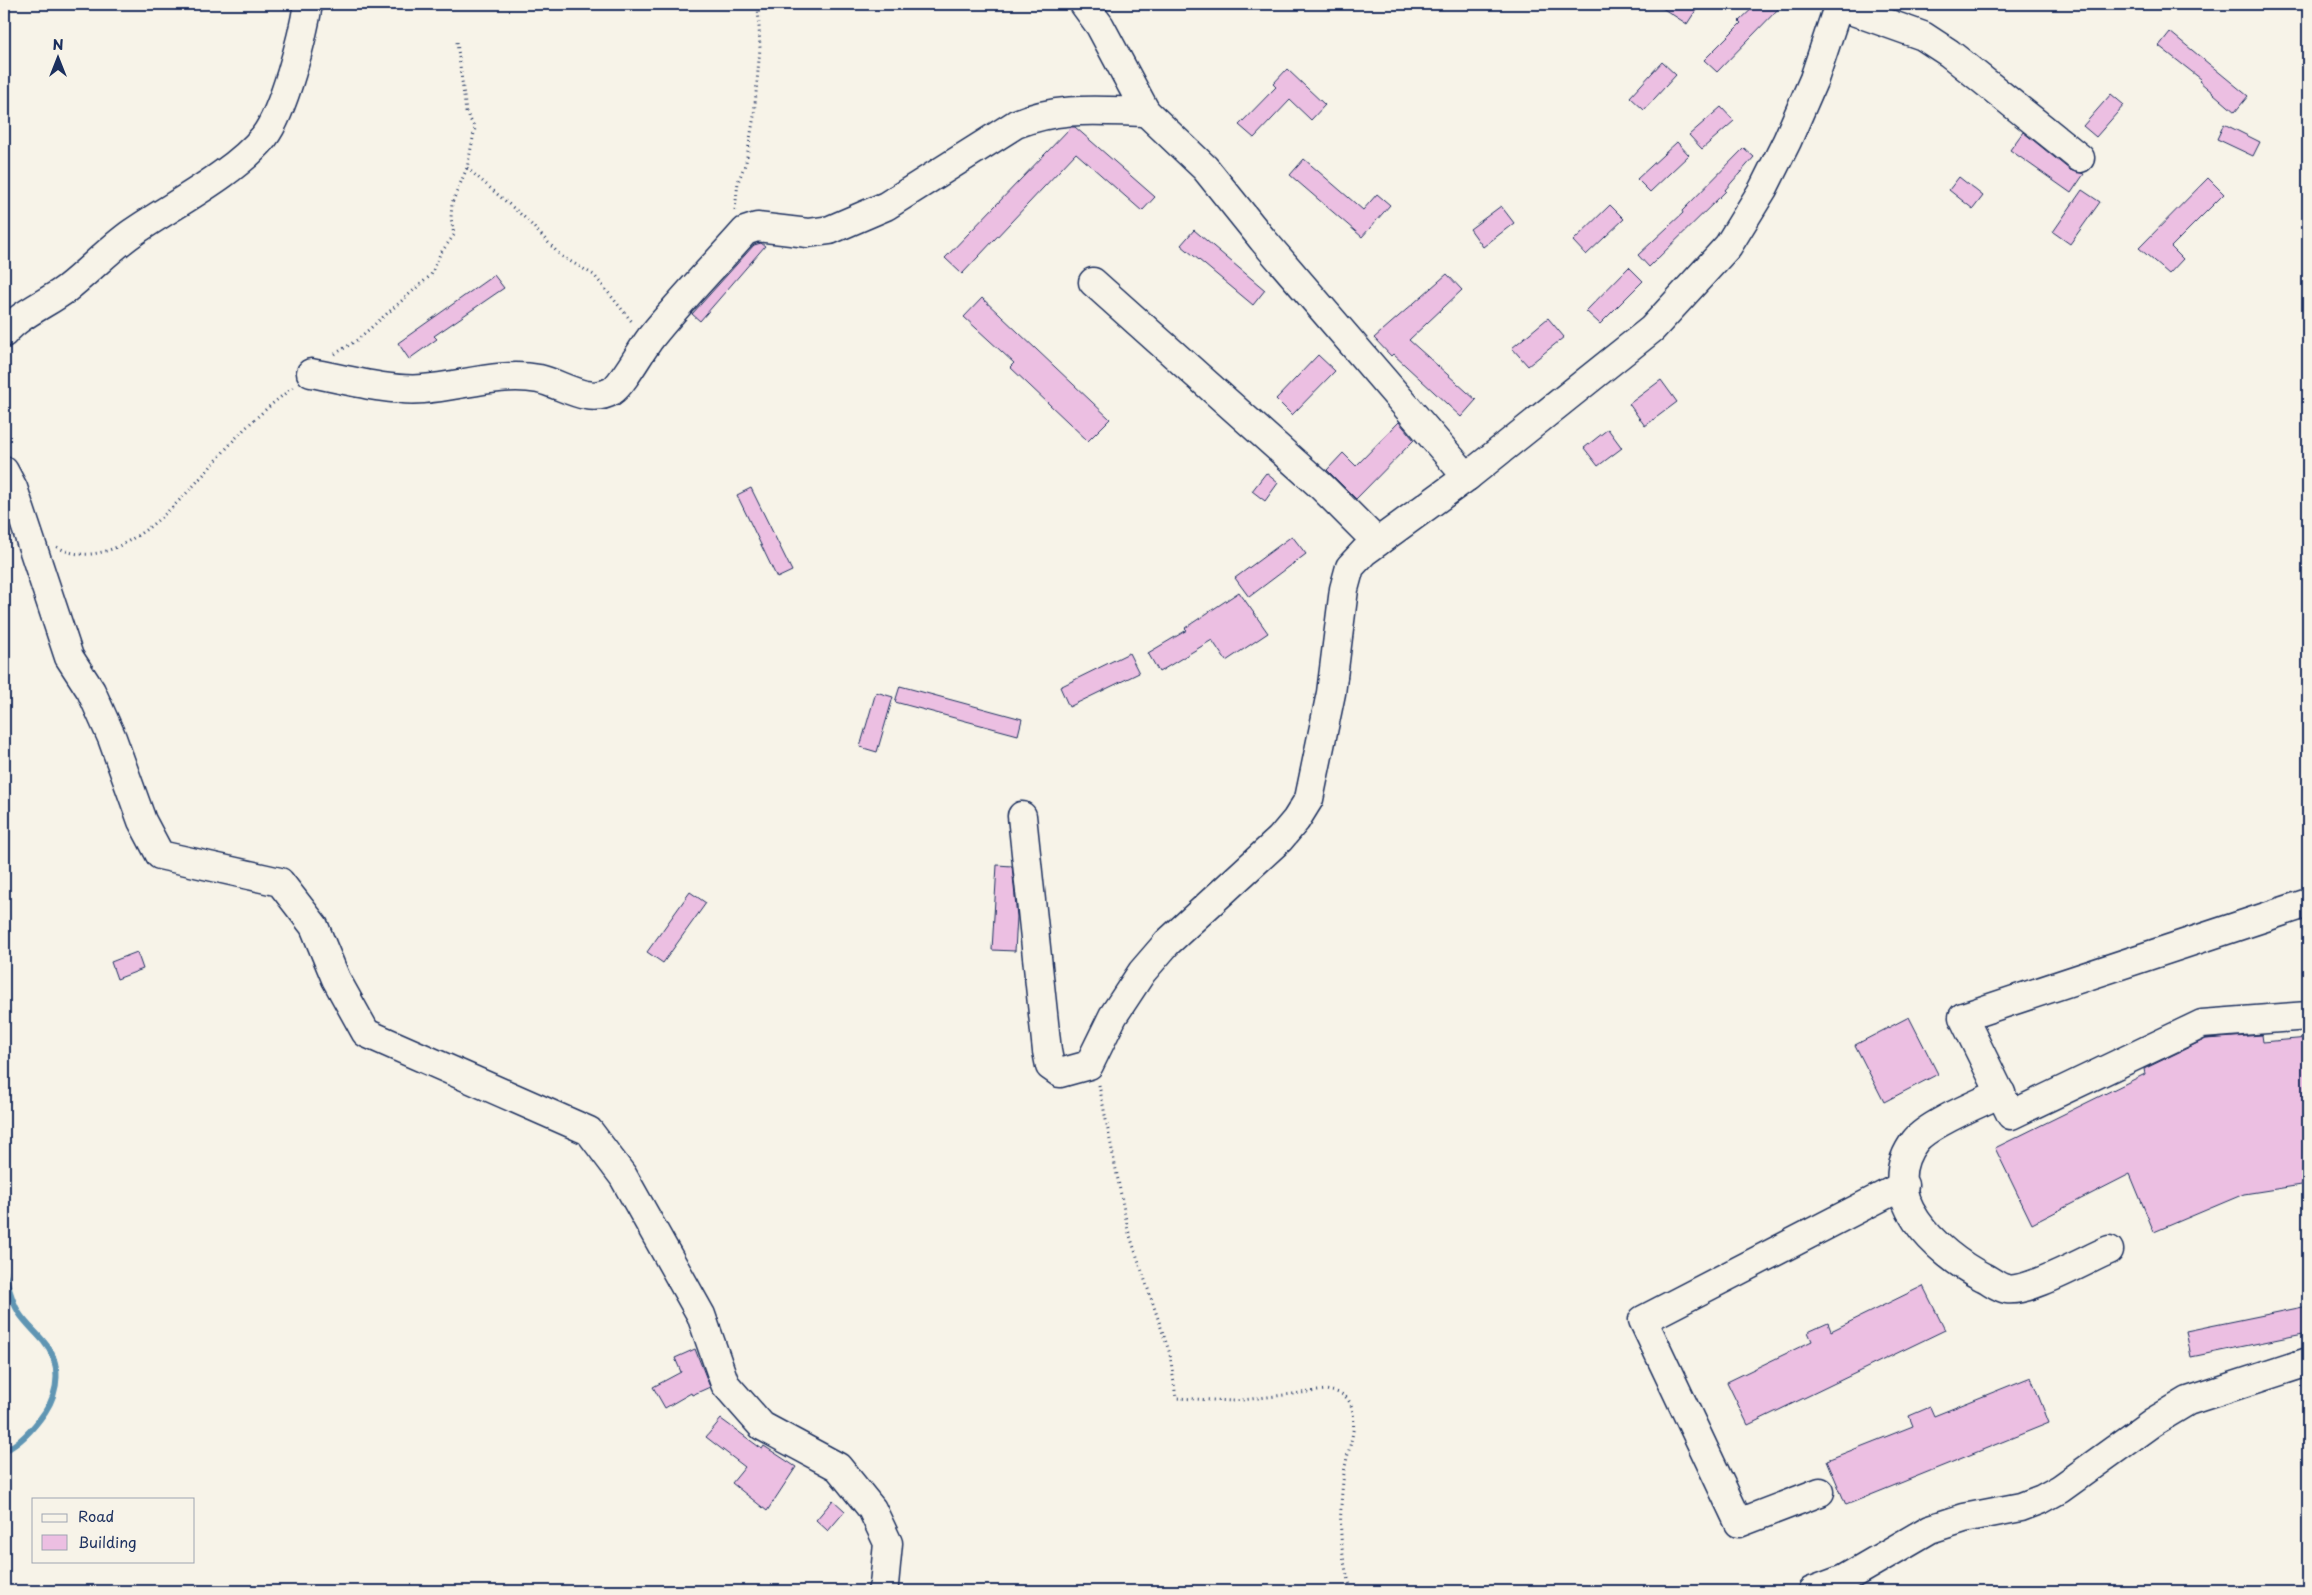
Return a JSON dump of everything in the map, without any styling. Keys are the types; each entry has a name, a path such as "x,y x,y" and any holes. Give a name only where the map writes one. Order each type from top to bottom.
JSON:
{"street":[{"path":"4,333 66,289 110,249 229,168 265,136 277,114 294,66 305,27 308,4"},
{"path":"1084,4 1100,26 1146,112 1205,168 1263,240 1468,476"},
{"path":"1022,816 1050,1066 1060,1072 1076,1070 1089,1065 1114,1016 1142,972 1167,943 1280,839 1296,820 1309,799 1331,693 1344,589 1350,567 1377,542 1468,476 1652,329 1728,246 1788,141 1814,79 1839,5 1923,36 1948,53 2080,158"},
{"path":"311,373 405,390 498,378 540,379 585,394 603,395 614,390 652,336 745,231 757,227 808,233 830,230 886,206 1016,124 1038,115 1061,111 1146,112"},
{"path":"1093,282 1322,487 1377,542"},
{"path":"7,481 69,657 91,691 112,738 142,821 160,855 280,882 314,926 336,980 366,1033 589,1130 623,1176 701,1315 725,1384 762,1426 838,1467 872,1509 888,1543 882,1591"},
{"path":"2308,902 1963,1017 2011,1115 2202,1024 2308,1016"},
{"path":"2001,1093 1932,1127 1916,1139 1906,1155 1902,1175 1907,1204 1925,1233 1965,1268 2006,1289 2025,1288 2108,1250"},
{"path":"1820,1492 1739,1523 1644,1320 1904,1185"},
{"path":"1812,1591 1844,1579 1930,1530 1964,1518 2021,1507 2042,1500 2153,1422 2188,1401 2308,1362"}],"path":[{"path":"731,246 738,182 746,162 754,116 760,48 758,4"},
{"path":"467,168 525,218 561,256 594,275 634,323 652,336"},
{"path":"1098,1049 1097,1068 1102,1107 1120,1196 1128,1230 1170,1354 1176,1398 1234,1401 1326,1390 1338,1392 1346,1396 1353,1413 1354,1431 1344,1474 1340,1538 1352,1591"}],"building":[{"path":"1656,4 1700,4 1687,24"},
{"path":"1757,4 1783,4 1717,72 1704,60"},
{"path":"2170,32 2248,96 2235,112 2199,81 2201,79 2159,46"},
{"path":"1662,62 1676,75 1644,110 1630,97"},
{"path":"1287,69 1325,105 1311,120 1290,100 1254,138 1239,125 1276,87 1273,84"},
{"path":"2111,94 2124,105 2096,137 2083,126"},
{"path":"1721,107 1734,121 1702,149 1689,135"},
{"path":"2224,124 2260,142 2253,156 2217,139"},
{"path":"1071,127 1075,127 1155,197 1142,211 1076,153 962,274 945,258"},
{"path":"2023,132 2070,170 2084,174 2071,193 2010,150"},
{"path":"1677,142 1689,155 1650,192 1637,179"},
{"path":"1744,148 1754,157 1726,191 1649,267 1638,255 1683,213 1682,211"},
{"path":"1304,159 1363,210 1377,194 1390,205 1362,237 1290,175"},
{"path":"1959,177 1983,196 1973,209 1949,190"},
{"path":"2208,178 2224,194 2171,247 2183,259 2169,274 2139,248"},
{"path":"2082,190 2100,202 2070,244 2053,232"},
{"path":"1610,205 1624,219 1586,255 1573,241"},
{"path":"1501,206 1514,223 1483,247 1470,229"},
{"path":"1194,230 1265,290 1253,305 1181,245"},
{"path":"761,243 765,246 700,321 692,314 754,245"},
{"path":"1629,267 1643,281 1600,324 1586,311"},
{"path":"1447,274 1462,290 1409,340 1476,400 1461,417 1393,354 1391,356 1374,338"},
{"path":"494,275 504,288 434,336 437,339 409,359 398,343"},
{"path":"982,298 1110,419 1088,441 1010,367 1014,363 964,317"},
{"path":"1548,318 1564,337 1528,366 1512,348"},
{"path":"1318,355 1335,371 1292,415 1276,399"},
{"path":"1661,380 1677,402 1645,426 1629,404"},
{"path":"1399,422 1414,440 1356,499 1327,470 1343,453 1356,466"},
{"path":"1608,429 1622,448 1598,466 1584,448"},
{"path":"1266,473 1278,483 1265,501 1252,491"},
{"path":"751,488 792,571 777,578 737,495"},
{"path":"1292,536 1306,554 1249,597 1235,578"},
{"path":"1239,592 1268,633 1226,661 1212,640 1159,672 1148,653 1187,630 1185,628"},
{"path":"1129,653 1139,673 1069,707 1060,687"},
{"path":"900,686 1022,719 1018,735 895,702"},
{"path":"876,692 893,697 877,752 860,747"},
{"path":"997,865 1012,866 1017,917 1015,951 992,950"},
{"path":"690,892 706,903 663,963 647,952"},
{"path":"137,952 143,969 117,979 111,962"},
{"path":"1909,1017 1938,1074 1884,1102 1855,1045"},
{"path":"2262,1035 2263,1042 2308,1038 2308,1184 2244,1194 2154,1232 2130,1174 2032,1224 1995,1148 2145,1074 2144,1069 2206,1039"},
{"path":"1923,1286 1945,1330 1748,1425 1727,1382 1812,1341 1808,1332 1828,1323 1831,1331"},
{"path":"2308,1306 2308,1333 2191,1357 2186,1331"},
{"path":"695,1349 710,1387 692,1395 691,1393 665,1408 653,1387 681,1372 675,1358"},
{"path":"2031,1377 2049,1423 1846,1505 1827,1460 1913,1426 1909,1416 1930,1407 1934,1416"},
{"path":"721,1419 762,1449 764,1446 796,1467 767,1511 732,1483 745,1467 706,1437"},
{"path":"833,1500 845,1511 828,1531 816,1520"}],"waterway":[{"path":"4,1235 8,1224"},
{"path":"4,1270 16,1308 50,1350 56,1368 56,1386 45,1412 27,1434 16,1444 4,1451"}]}
